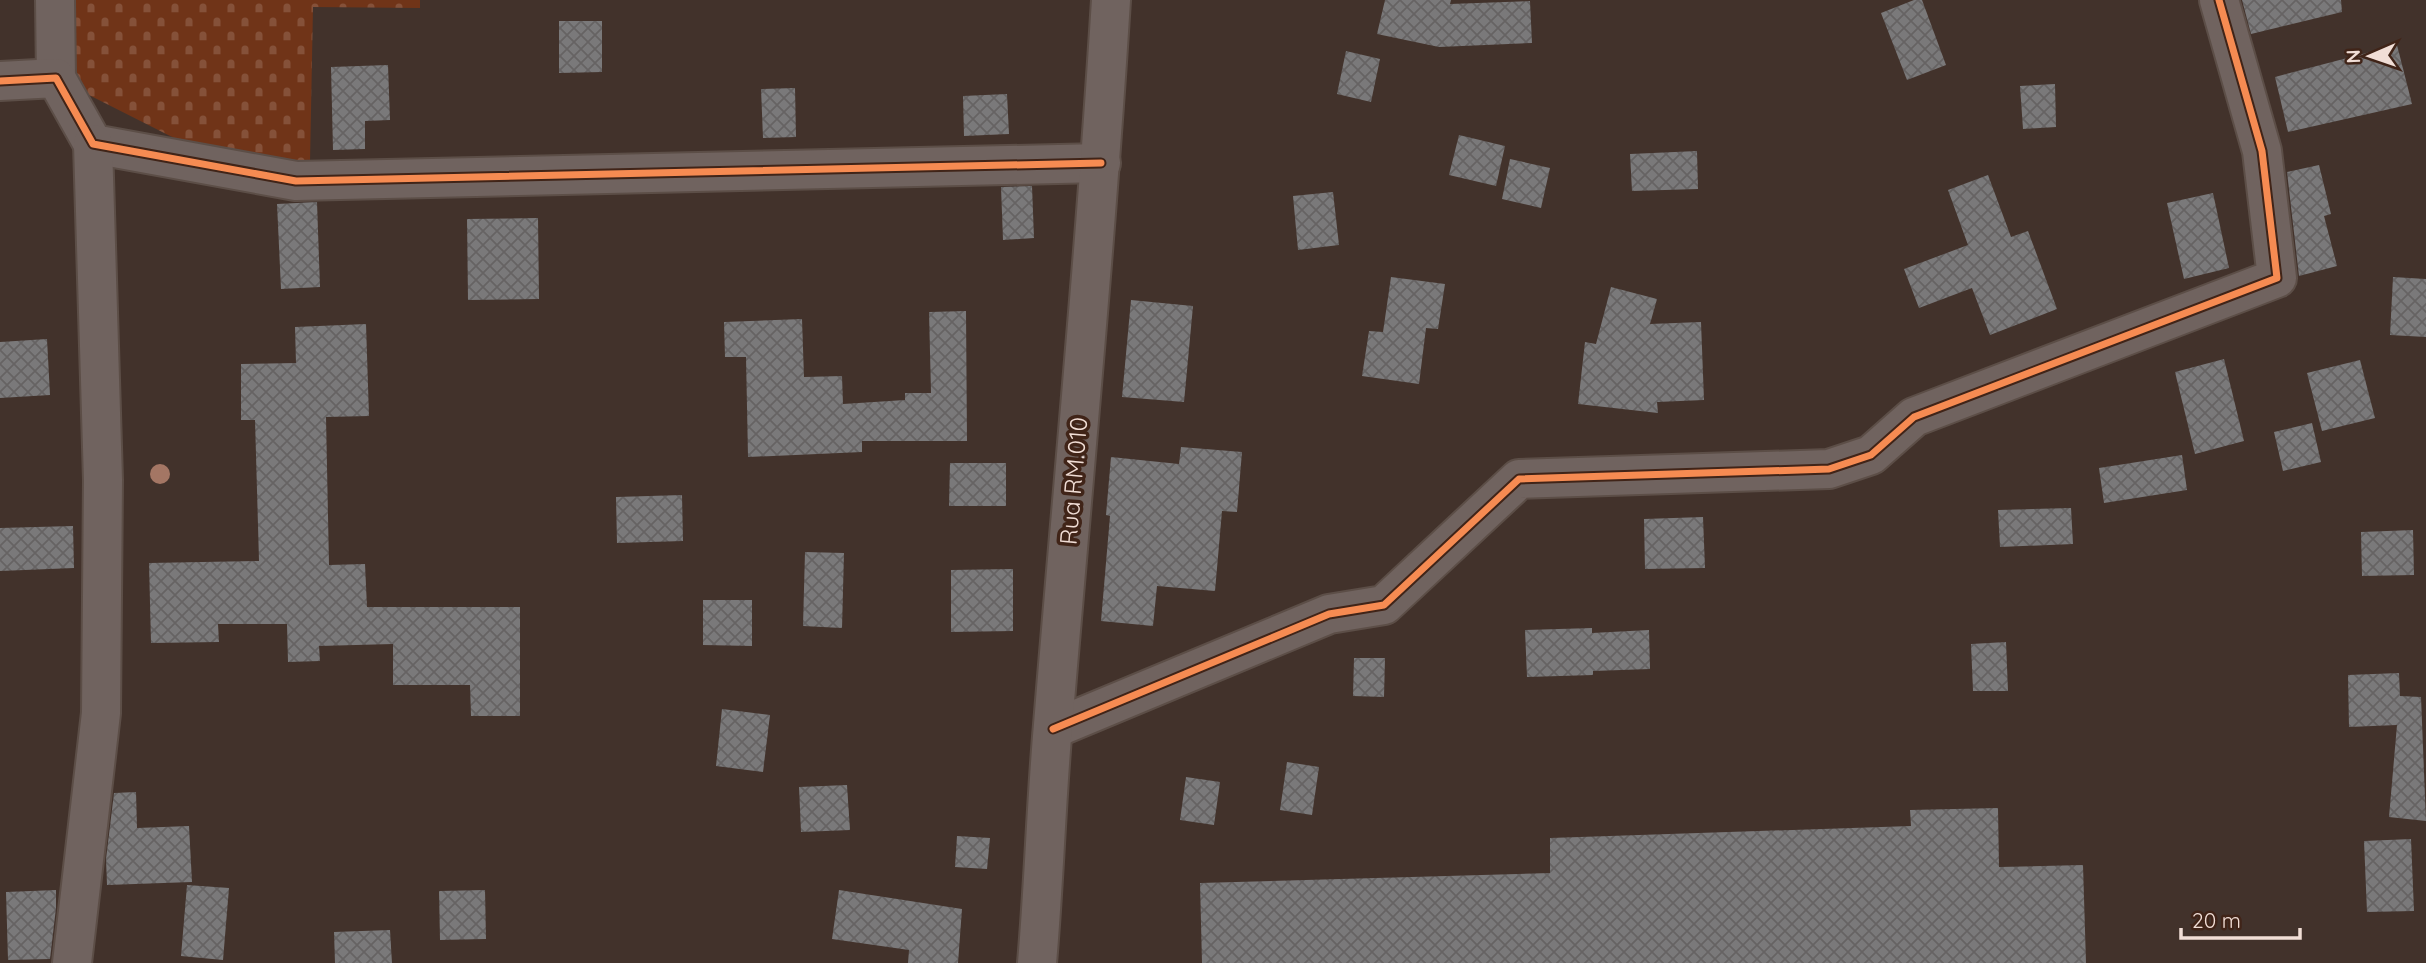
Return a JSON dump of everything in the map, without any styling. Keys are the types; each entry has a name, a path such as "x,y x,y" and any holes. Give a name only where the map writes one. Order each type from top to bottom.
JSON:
{"street":[{"path":"55,0 57,78 93,144 103,480 101,713 72,963"},
{"name":"Rua RM.010","path":"1037,963 1045,877 1053,729 1101,163 1111,0"},
{"path":"1053,729 1329,614 1384,606 1519,479 1829,469 1871,455 1914,417 2277,278 2262,151 2219,0"},
{"path":"0,81 57,78"},
{"path":"93,144 296,181 1101,163"}],"green space":[{"path":"70,0 420,0 420,8 313,7 310,162 251,159 180,141 85,93 69,59"}],"building":[{"path":"1385,0 1451,0 1450,4 1530,1 1532,43 1439,47 1377,34"},
{"path":"1914,0 1922,0 1946,65 1907,80 1881,13"},
{"path":"2242,0 2341,0 2342,12 2251,34"},
{"path":"559,21 602,21 602,72 559,73"},
{"path":"2397,45 2412,104 2288,132 2275,77"},
{"path":"1346,51 1380,59 1371,102 1337,94"},
{"path":"388,65 390,120 365,121 365,149 333,150 331,67"},
{"path":"2055,84 2056,127 2023,129 2020,86"},
{"path":"795,88 796,137 763,138 761,89"},
{"path":"1007,94 1009,134 964,136 963,96"},
{"path":"1459,135 1505,146 1496,186 1449,175"},
{"path":"1697,151 1698,189 1632,191 1630,154"},
{"path":"1510,159 1550,168 1541,208 1502,199"},
{"path":"2319,165 2331,214 2324,216 2337,266 2299,276 2287,172"},
{"path":"1988,175 2011,237 2028,231 2057,309 1990,335 1972,288 1919,308 1904,269 1968,245 1948,190"},
{"path":"1032,186 1034,238 1003,240 1001,187"},
{"path":"1333,192 1339,245 1298,250 1293,196"},
{"path":"2213,193 2229,268 2184,279 2167,203"},
{"path":"317,202 320,287 281,289 277,204"},
{"path":"538,218 539,299 468,300 467,219"},
{"path":"1391,277 1445,284 1438,329 1426,328 1419,384 1362,376 1369,331 1383,332"},
{"path":"2393,277 2426,279 2426,337 2390,335"},
{"path":"1611,287 1657,299 1650,324 1701,322 1704,400 1657,402 1658,413 1578,404 1585,342 1596,344"},
{"path":"1131,300 1193,306 1184,402 1122,397"},
{"path":"966,311 967,441 862,441 862,452 748,457 746,357 725,357 724,322 802,319 804,377 842,376 843,404 905,400 905,393 931,393 929,312"},
{"path":"366,324 369,416 326,417 329,565 365,564 367,607 520,607 520,716 471,716 470,685 393,685 393,644 319,646 320,661 288,662 287,624 218,624 219,642 151,643 149,563 259,561 255,420 241,420 241,364 296,363 295,327"},
{"path":"47,339 50,395 0,398 0,342"},
{"path":"2224,359 2244,441 2195,454 2175,372"},
{"path":"2360,360 2375,418 2322,431 2307,373"},
{"path":"2312,423 2321,462 2283,471 2274,432"},
{"path":"1181,447 1242,452 1237,512 1222,511 1215,591 1157,586 1153,626 1101,621 1110,516 1106,515 1111,457 1179,464"},
{"path":"2182,455 2187,490 2104,503 2099,468"},
{"path":"950,463 1006,463 1006,506 949,506"},
{"path":"682,495 683,541 617,543 616,497"},
{"path":"2071,508 2073,544 2000,547 1998,510"},
{"path":"1703,517 1705,568 1645,569 1644,519"},
{"path":"73,526 74,568 0,571 0,528"},
{"path":"2413,530 2414,575 2362,576 2361,532"},
{"path":"805,552 844,553 842,628 803,626"},
{"path":"1013,569 1013,631 951,632 951,570"},
{"path":"703,600 752,600 752,646 703,645"},
{"path":"1592,628 1592,633 1649,630 1650,669 1593,671 1593,675 1527,677 1525,630"},
{"path":"2006,642 2008,691 1973,691 1971,644"},
{"path":"1354,658 1385,658 1384,697 1353,696"},
{"path":"2399,673 2400,696 2421,697 2426,821 2389,817 2397,725 2349,727 2348,675"},
{"path":"722,709 770,715 763,772 716,766"},
{"path":"1287,762 1319,767 1312,815 1280,810"},
{"path":"1186,777 1220,782 1214,825 1180,820"},
{"path":"847,785 850,830 801,832 799,787"},
{"path":"136,792 137,828 189,826 192,882 107,885 106,859 114,793"},
{"path":"1998,808 1999,867 2083,865 2086,963 1202,963 1200,883 1550,873 1550,838 1911,826 1910,810"},
{"path":"957,836 990,838 987,869 955,867"},
{"path":"2411,839 2414,911 2367,912 2364,841"},
{"path":"187,885 229,888 223,960 181,956"},
{"path":"56,890 50,959 8,960 6,892"},
{"path":"485,890 486,939 440,940 439,891"},
{"path":"839,890 962,909 958,963 908,963 909,950 832,939"},
{"path":"390,930 392,963 335,963 334,932"}],"cycle path":[{"path":"1053,729 1329,614 1384,605 1519,479 1829,469 1871,455 1914,417 2277,278 2262,151 2219,0"},
{"path":"0,81 56,78 93,144 296,181 1101,163"}]}
